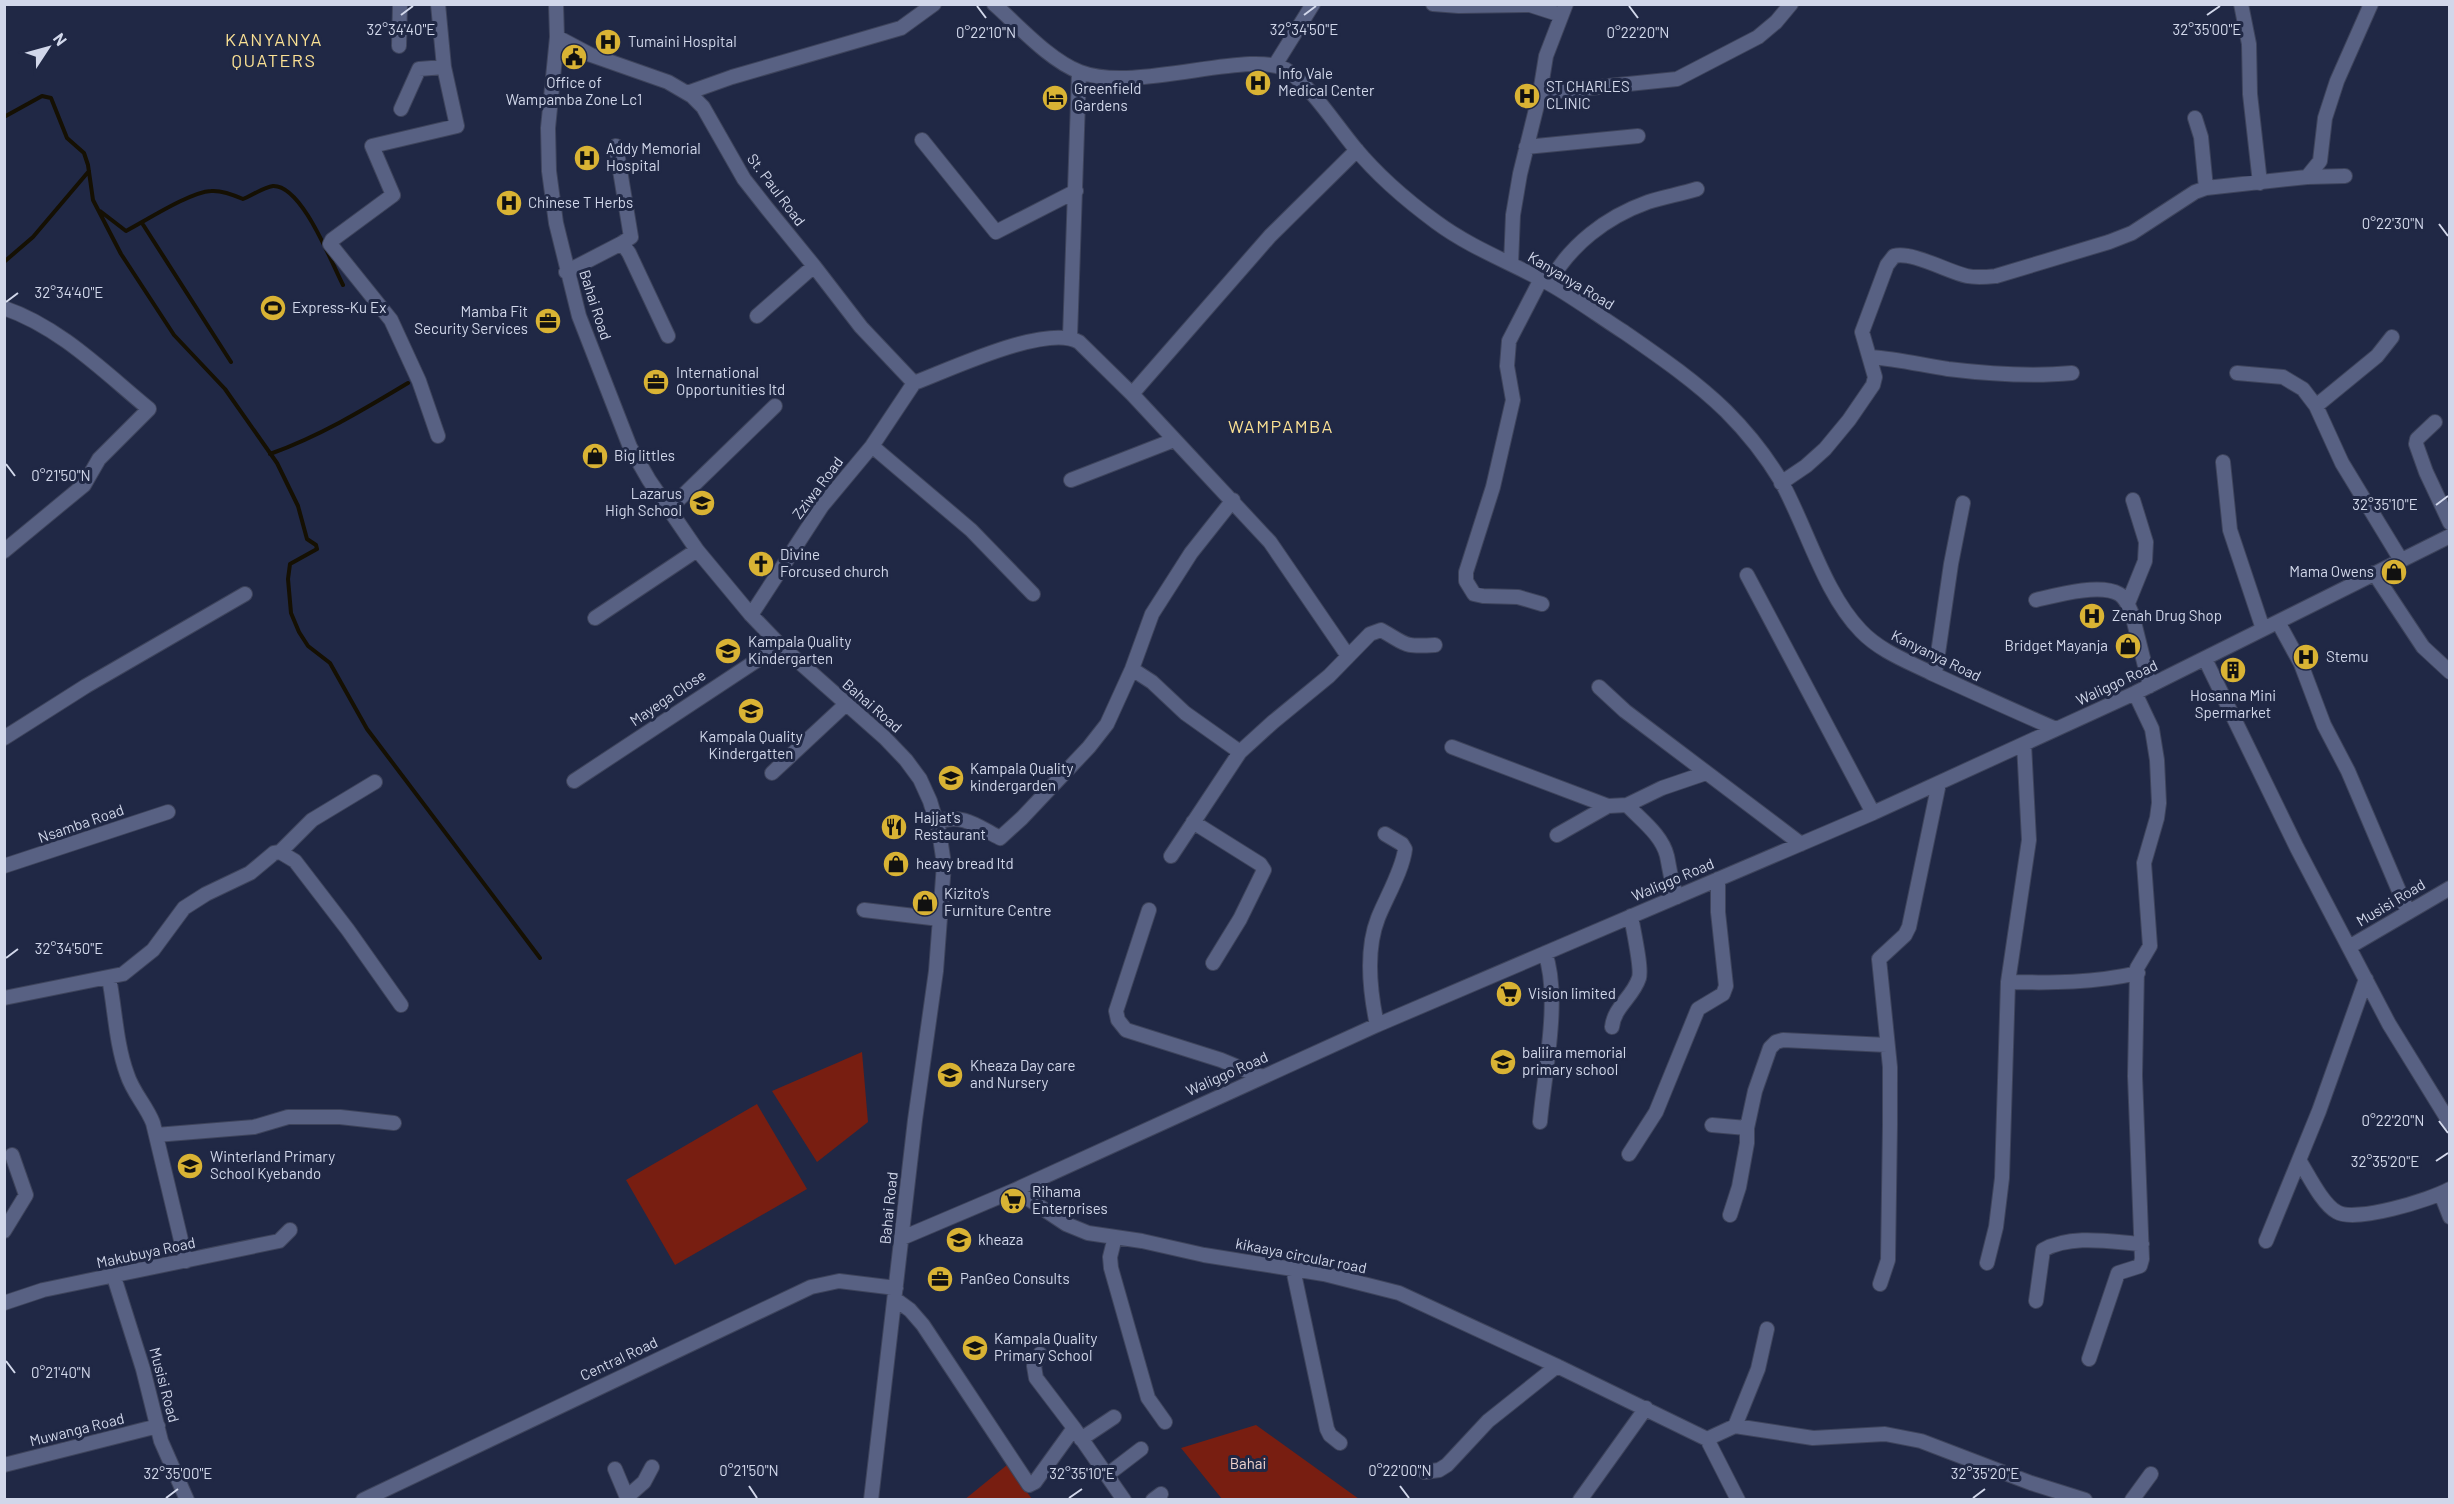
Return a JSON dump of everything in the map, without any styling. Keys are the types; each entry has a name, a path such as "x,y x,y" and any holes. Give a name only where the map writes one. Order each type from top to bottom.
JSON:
{"street":[{"path":"399,4 399,46"},
{"path":"438,4 444,67 457,126 372,146 393,195 332,240 330,244 391,320 406,350 438,436"},
{"name":"Bahai Road","path":"556,4 556,37 548,128 556,223 566,272 579,316 630,447 697,550 752,615 780,645 845,705 885,738 906,760 920,779 936,822 944,864 936,971 871,1500"},
{"path":"687,93 732,76 901,28 934,4"},
{"path":"994,4 1055,57 1079,72 1114,80 1149,78 1254,64 1275,65 1313,4"},
{"path":"1433,4 1469,7 1530,5 1563,10 1546,56 1540,93 1526,147 1513,215 1511,264"},
{"path":"1540,93 1677,79 1758,37 1776,22 1791,4"},
{"path":"2241,4 2248,44 2250,94 2260,183"},
{"path":"2307,177 2320,161 2325,118 2337,81 2371,4"},
{"name":"St. Paul Road","path":"556,37 591,55 668,82 687,93 703,107 744,179 861,327 914,383"},
{"name":"Kanyanya Road","path":"1275,65 1296,78 1387,183 1436,222 1458,238 1545,281 1670,364 1709,395 1749,435 1781,483 1839,601 1855,624 1881,647 2056,729"},
{"path":"401,108 419,69 444,67"},
{"path":"1070,337 1079,72"},
{"path":"2195,118 2201,137 2206,188"},
{"path":"1526,147 1638,136"},
{"path":"922,140 996,232 1076,191"},
{"path":"566,272 631,237 616,146"},
{"path":"1132,394 1270,236 1357,150"},
{"path":"1781,483 1806,466 1825,449 1866,396 1875,377 1871,357 1862,340 1862,332 1887,265 1894,256 1908,257 1965,276 1978,278 1996,276 2132,233 2195,192 2206,188 2307,177 2345,176"},
{"path":"1542,604 1518,597 1474,594 1466,581 1466,572 1493,487 1513,400 1507,366 1509,341 1545,281 1572,250 1607,223 1648,202 1697,189"},
{"path":"622,243 629,253 668,336"},
{"path":"757,316 814,266"},
{"path":"4,308 41,324 149,409 99,459 84,486 4,550"},
{"path":"914,383 1016,345 1049,337 1070,337 1078,342 1132,394 1270,542 1348,656"},
{"path":"2316,406 2377,356 2392,337"},
{"path":"1871,357 1896,359 1946,369 1995,373 2051,375 2072,373"},
{"path":"2237,373 2283,377 2303,389 2316,406 2342,463 2401,560"},
{"name":"Zziwa Road","path":"752,615 822,506 872,446 914,383"},
{"path":"669,509 775,406"},
{"path":"2435,422 2417,439 2416,444 2426,472 2450,523"},
{"path":"1071,480 1174,440"},
{"path":"872,446 971,530 1033,594"},
{"path":"2223,462 2230,530 2263,629"},
{"path":"936,822 950,817 963,820 1000,838 1089,747 1114,712 1152,614 1191,553 1233,500"},
{"path":"2127,603 2145,561 2146,542 2133,500"},
{"path":"1935,674 1951,564 1963,503"},
{"name":"Waliggo Road","path":"902,1238 1015,1190 1377,1025 1873,813 2150,686 2450,536"},
{"path":"595,618 697,550"},
{"path":"2374,573 2423,647 2450,672"},
{"path":"1746,575 1873,813"},
{"path":"2036,600 2073,591 2096,590 2119,594 2127,603 2132,614 2150,686"},
{"path":"4,738 86,686 245,594"},
{"path":"2278,622 2301,664 2324,725 2353,782 2408,912"},
{"path":"1171,856 1240,752 1329,676 1377,630 1381,630 1405,645 1435,645"},
{"name":"Mayega Close","path":"574,780 780,645"},
{"path":"2205,659 2297,848 2389,1024 2450,1124"},
{"path":"1132,669 1152,682 1185,713 1240,752"},
{"path":"1599,687 1625,711 1801,844"},
{"path":"2089,1359 2118,1273 2140,1266 2142,1259 2135,1076 2138,973 2139,963 2150,946 2144,863 2159,803 2157,760 2152,729 2135,693"},
{"path":"772,773 845,705"},
{"path":"1987,1263 1996,1227 2002,1178 2008,982 2030,840 2024,744"},
{"path":"1452,747 1608,806 1627,805 1662,788 1706,772"},
{"path":"4,998 123,974 153,950 184,908 197,899 250,873 274,854 280,852 312,820 375,782"},
{"path":"1880,1284 1888,1260 1890,1125 1887,1045 1879,959 1905,935 1909,927 1939,783"},
{"path":"1627,805 1657,836 1667,856 1670,880 1677,897"},
{"path":"1557,835 1608,806"},
{"name":"Nsamba Road","path":"4,866 168,812"},
{"path":"1193,822 1260,864 1264,870 1240,918 1213,963"},
{"path":"1377,1025 1370,995 1371,957 1377,922 1405,849 1402,844 1385,834"},
{"path":"280,852 295,861 401,1005"},
{"path":"1629,1154 1656,1112 1698,1010 1723,994 1726,986 1718,912 1718,879"},
{"name":"Musisi Road","path":"2349,947 2450,888"},
{"path":"864,910 939,920"},
{"path":"1149,910 1116,1011 1118,1020 1126,1029 1221,1059 1262,1077"},
{"path":"1612,1027 1613,1015 1632,993 1640,976 1631,916"},
{"path":"1540,1122 1548,1051 1552,981 1545,953"},
{"path":"2008,982 2066,983 2105,980 2138,973"},
{"path":"109,978 126,1072 136,1096 150,1114 186,1261"},
{"path":"2266,1241 2326,1091 2366,979"},
{"path":"1730,1215 1739,1187 1747,1143 1747,1128 1755,1091 1770,1048 1776,1042 1784,1040 1828,1040 1887,1045"},
{"path":"156,1135 254,1127 288,1117 340,1117 394,1123"},
{"path":"1712,1125 1747,1128"},
{"path":"4,1231 26,1195 12,1155"},
{"path":"2299,1160 2335,1212 2346,1216 2415,1203 2445,1191 2450,1217"},
{"name":"kikaaya circular road","path":"1015,1190 1066,1224 1088,1233 1164,1245 1204,1255 1324,1274 1399,1293 1707,1438"},
{"name":"Makubuya Road","path":"4,1303 43,1290 279,1241 290,1230"},
{"path":"1115,1237 1111,1268 1148,1398 1165,1422"},
{"path":"2036,1301 2043,1250 2050,1246 2081,1240 2142,1244"},
{"path":"1293,1269 1327,1429 1330,1435 1340,1443"},
{"name":"Musisi Road","path":"114,1277 143,1369 165,1451 187,1500"},
{"name":"Central Road","path":"363,1500 811,1287 839,1281 896,1293"},
{"path":"896,1293 923,1325 1029,1485 1035,1482 1077,1433 1114,1417"},
{"path":"1735,1426 1758,1370 1767,1329"},
{"path":"1040,1354 1035,1366 1036,1378 1124,1500"},
{"path":"1425,1472 1439,1470 1447,1465 1488,1421 1557,1366"},
{"path":"1580,1500 1646,1408"},
{"name":"Muwanga Road","path":"4,1465 158,1426"},
{"path":"1738,1500 1707,1438 1735,1426 1813,1437 1877,1434 1901,1437 2085,1500"},
{"path":"1107,1475 1141,1449"},
{"path":"615,1469 627,1498 644,1482 652,1467"},
{"path":"2132,1500 2151,1474"}],"green space":[{"path":"862,1052 868,1122 817,1162 772,1091"},
{"path":"757,1104 807,1189 675,1265 626,1180"},
{"name":"Bahai","path":"1256,1425 1359,1499 1222,1499 1181,1448"},
{"path":"1007,1465 1032,1499 964,1500"}],"waterway":[{"path":"4,117 42,96 51,98 67,138 84,153 93,200 121,254 174,335 225,389 277,463 298,506 307,539 316,545 317,549 290,564 288,579 291,613 299,632 308,646 330,663 367,729 540,958"},
{"path":"4,262 33,237 89,171"},
{"path":"100,211 126,231 180,201 202,193 219,191 243,199 273,186 284,189 305,211 343,285"},
{"path":"142,223 231,362"},
{"path":"270,454 324,431 408,383"}],"place":[{"name":"Tumaini Hospital","path":"608,42"},
{"name":"Office of Wampamba Zone Lc1","path":"574,57"},
{"name":"Info Vale Medical Center","path":"1258,83"},
{"name":"ST CHARLES CLINIC","path":"1527,96"},
{"name":"Greenfield Gardens","path":"1055,98"},
{"name":"Addy Memorial Hospital","path":"587,158"},
{"name":"Chinese T Herbs","path":"509,203"},
{"name":"Express-Ku Ex","path":"273,308"},
{"name":"Mamba Fit Security Services","path":"548,321"},
{"name":"International Opportunities ltd","path":"656,382"},
{"name":"Big littles","path":"595,456"},
{"name":"Lazarus High School","path":"702,503"},
{"name":"Divine Forcused church","path":"761,564"},
{"name":"Mama Owens","path":"2394,572"},
{"name":"Zenah Drug Shop","path":"2092,616"},
{"name":"Bridget Mayanja","path":"2128,646"},
{"name":"Kampala Quality Kindergarten","path":"728,651"},
{"name":"Stemu","path":"2306,657"},
{"name":"Hosanna Mini Spermarket","path":"2233,670"},
{"name":"Kampala Quality Kindergatten","path":"751,711"},
{"name":"Kampala Quality kindergarden","path":"951,778"},
{"name":"Hajjat's Restaurant","path":"894,827"},
{"name":"heavy bread ltd","path":"896,864"},
{"name":"Kizito's Furniture Centre","path":"925,903"},
{"name":"Vision limited","path":"1509,994"},
{"name":"baliira memorial primary school","path":"1503,1062"},
{"name":"Kheaza Day care and Nursery","path":"950,1075"},
{"name":"Winterland Primary School Kyebando","path":"190,1166"},
{"name":"Rihama Enterprises","path":"1013,1201"},
{"name":"kheaza","path":"959,1240"},
{"name":"PanGeo Consults","path":"940,1279"},
{"name":"Kampala Quality Primary School","path":"975,1348"}],"district":[{"name":"KANYANYA QUATERS","path":"274,50"},
{"name":"WAMPAMBA","path":"1281,427"}]}
